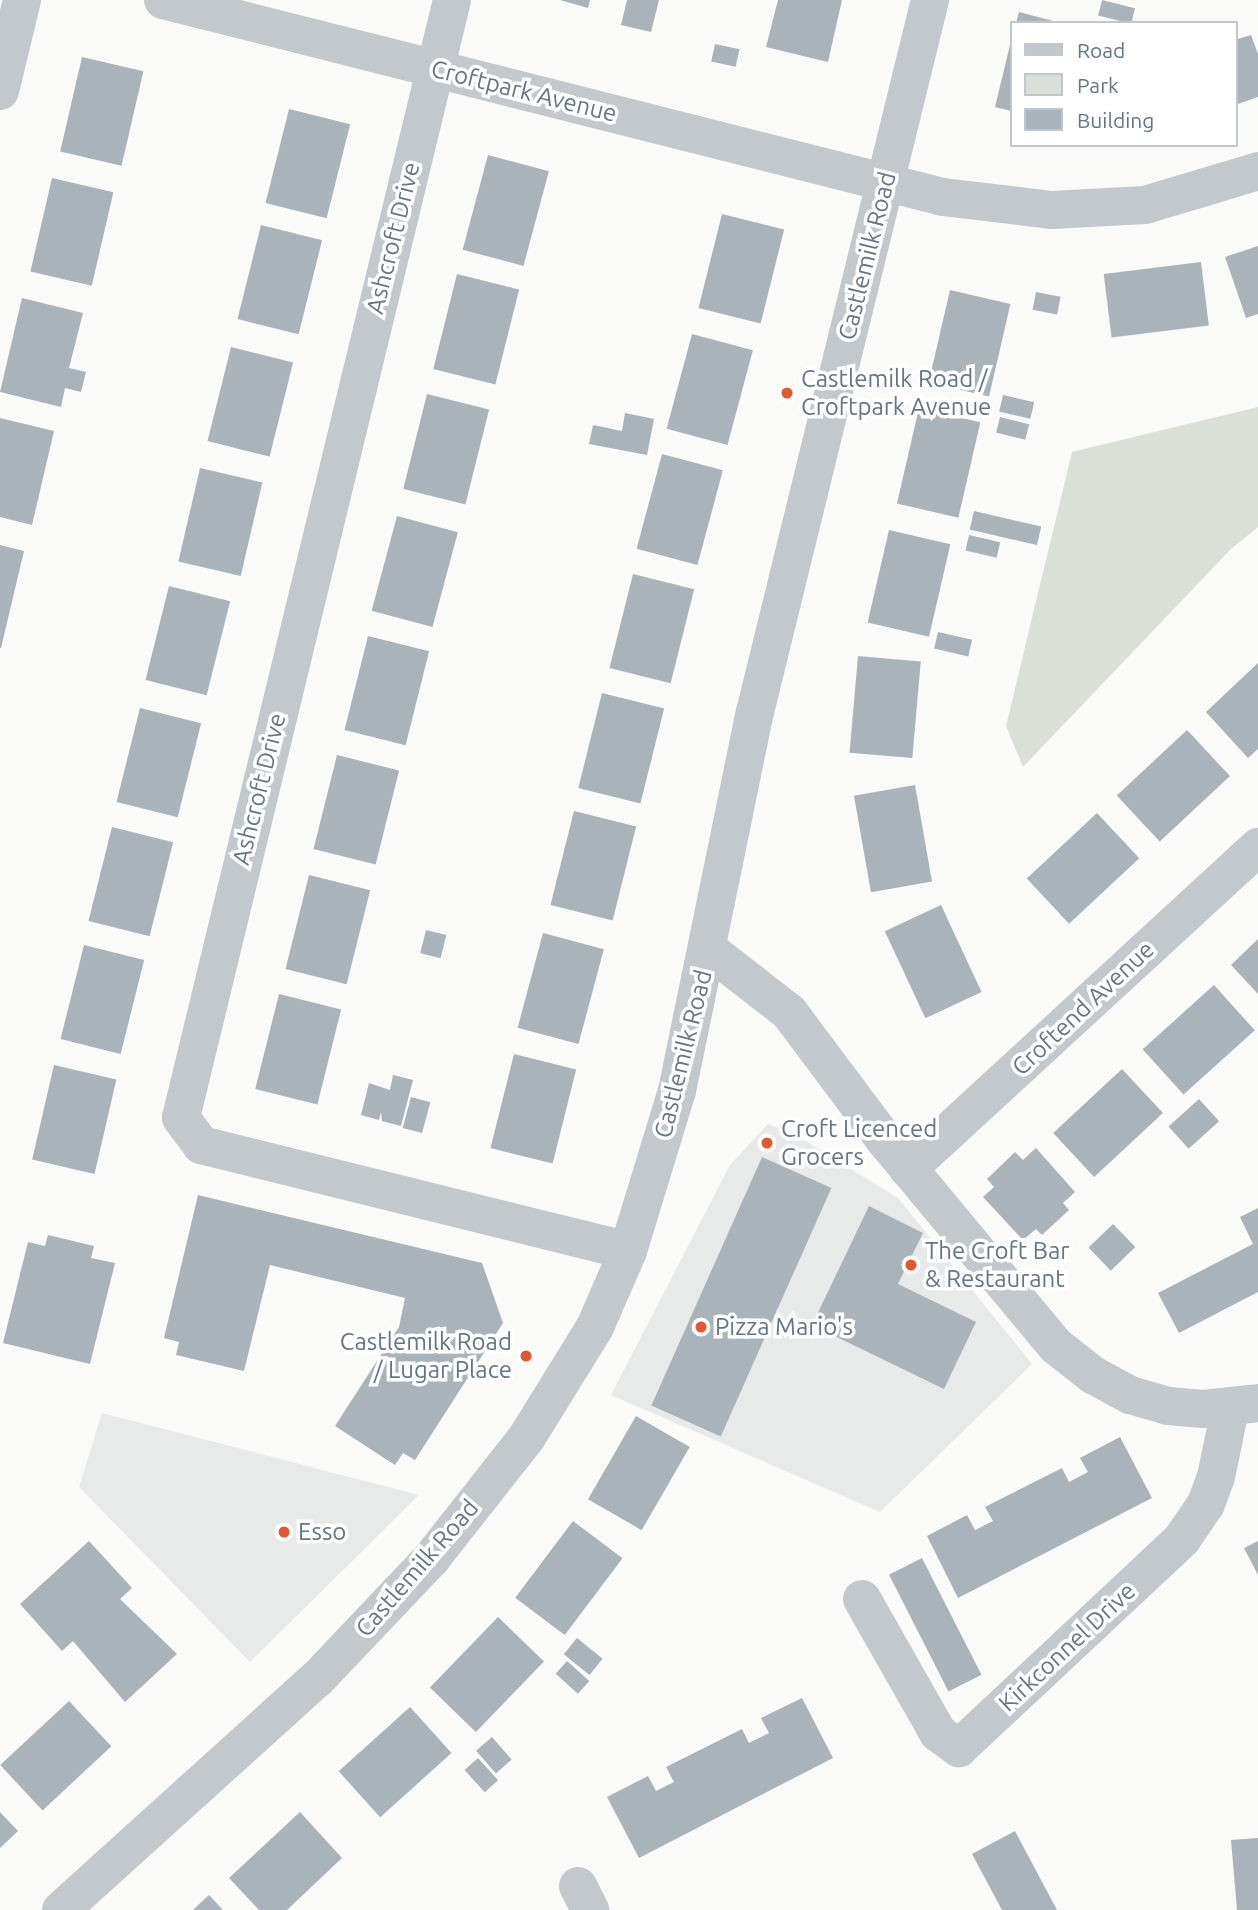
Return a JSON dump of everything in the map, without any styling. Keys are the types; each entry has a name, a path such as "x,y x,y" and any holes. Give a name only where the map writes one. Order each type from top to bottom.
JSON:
{"street":[{"path":"0,91 22,0"},
{"name":"Croftpark Avenue","path":"163,0 943,197 1052,210 1145,205 1258,171"},
{"name":"Ashcroft Drive","path":"452,0 181,1118 201,1145 628,1251"},
{"name":"Castlemilk Road","path":"61,1910 317,1679 431,1559 527,1437 595,1327 628,1251 677,1091 709,950 755,712 930,0"},
{"name":"Croftend Avenue","path":"908,1169 1258,847"},
{"path":"709,950 789,1012 908,1169 1032,1320 1093,1375 1130,1395 1168,1406 1244,1406"},
{"name":"Kirkconnel Drive","path":"862,1599 938,1733 958,1748 1182,1539 1206,1504 1244,1406"}],"shaded area":[{"path":"768,1124 799,1137 898,1198 1032,1364 880,1512 611,1395 730,1165"},
{"path":"102,1413 419,1495 250,1662 79,1487"}],"green space":[{"path":"1258,407 1258,527 1231,549 1023,767 1006,726 1072,452"}],"building":[{"path":"560,0 590,0 588,8"},
{"path":"627,0 659,0 651,32 621,25"},
{"path":"778,0 842,0 828,62 766,47"},
{"path":"1102,0 1135,8 1132,21 1098,16"},
{"path":"1019,12 1053,21 1017,21"},
{"path":"1251,35 1258,54 1258,97 1237,104 1237,39"},
{"path":"715,44 739,49 736,67 711,62"},
{"path":"1010,45 1010,111 995,107"},
{"path":"82,57 143,71 122,166 60,152"},
{"path":"289,109 350,124 327,218 266,203"},
{"path":"488,155 549,171 523,266 463,250"},
{"path":"52,178 113,192 92,286 30,272"},
{"path":"722,214 784,229 761,324 699,308"},
{"path":"261,225 322,240 299,334 238,319"},
{"path":"1258,246 1258,314 1246,318 1225,257"},
{"path":"1201,262 1209,326 1112,337 1104,274"},
{"path":"457,274 519,289 495,385 433,369"},
{"path":"950,290 1010,304 989,397 929,383"},
{"path":"1036,292 1061,297 1057,314 1033,310"},
{"path":"22,298 83,313 69,368 86,372 81,392 65,388 61,407 0,392"},
{"path":"692,334 753,350 727,445 667,429"},
{"path":"231,347 293,362 270,457 208,441"},
{"path":"427,394 489,409 465,505 403,489"},
{"path":"1003,395 1034,402 1030,419 999,412"},
{"path":"919,408 980,422 958,518 897,503"},
{"path":"625,413 654,419 647,455 589,444 593,425 622,431"},
{"path":"1000,417 1029,424 1025,440 996,433"},
{"path":"0,418 54,431 32,525 0,517"},
{"path":"662,454 723,470 697,565 637,549"},
{"path":"200,468 262,482 241,576 178,562"},
{"path":"974,511 1041,527 1037,545 970,530"},
{"path":"397,516 458,532 432,627 372,611"},
{"path":"889,530 950,544 929,637 868,623"},
{"path":"969,535 1000,542 997,558 965,551"},
{"path":"0,545 24,551 1,648 0,648"},
{"path":"633,574 694,589 671,683 610,668"},
{"path":"169,586 230,601 207,695 146,680"},
{"path":"938,632 972,640 968,656 934,649"},
{"path":"368,636 429,651 406,745 345,730"},
{"path":"858,656 921,661 912,758 850,753"},
{"path":"1258,663 1258,749 1248,758 1206,712"},
{"path":"602,693 664,708 640,804 578,788"},
{"path":"140,708 201,723 178,817 117,802"},
{"path":"1187,730 1230,776 1160,842 1117,795"},
{"path":"337,755 399,770 376,865 314,849"},
{"path":"915,785 932,882 871,892 854,796"},
{"path":"574,811 636,826 613,921 551,905"},
{"path":"1097,813 1139,858 1069,924 1027,878"},
{"path":"112,827 173,842 150,936 89,921"},
{"path":"309,875 370,890 347,984 286,969"},
{"path":"941,905 982,992 925,1018 885,931"},
{"path":"426,930 446,935 441,958 420,953"},
{"path":"543,933 604,949 578,1044 518,1028"},
{"path":"1258,939 1258,994 1231,965"},
{"path":"84,945 144,960 121,1054 61,1039"},
{"path":"1214,985 1255,1030 1183,1095 1143,1049"},
{"path":"279,994 341,1009 317,1105 255,1089"},
{"path":"514,1054 576,1069 553,1164 491,1148"},
{"path":"54,1065 116,1079 95,1174 32,1160"},
{"path":"1122,1069 1163,1113 1094,1177 1053,1133"},
{"path":"393,1075 413,1080 401,1126 382,1121 381,1112 379,1120 361,1115 369,1083 390,1090"},
{"path":"411,1097 430,1102 422,1133 403,1128"},
{"path":"1199,1099 1219,1121 1189,1149 1169,1126"},
{"path":"1036,1148 1075,1192 1063,1203 1069,1210 1042,1235 1036,1229 1023,1240 983,1197 994,1187 987,1179 1015,1152 1023,1160"},
{"path":"762,1157 831,1188 721,1436 651,1405"},
{"path":"198,1195 482,1263 503,1323 415,1460 403,1453 395,1465 335,1426 399,1327 405,1298 270,1265 244,1371 176,1355 179,1342 164,1338"},
{"path":"869,1206 923,1233 898,1284 976,1322 944,1389 812,1325"},
{"path":"1258,1208 1258,1292 1179,1333 1158,1293 1253,1244 1240,1217"},
{"path":"1113,1224 1135,1247 1111,1271 1089,1248"},
{"path":"48,1235 94,1246 91,1258 115,1263 90,1364 3,1343 28,1242 45,1246"},
{"path":"636,1416 690,1447 642,1530 588,1499"},
{"path":"1120,1437 1152,1498 958,1598 927,1536 967,1515 975,1530 993,1521 985,1507 1062,1468 1069,1482 1088,1472 1080,1458"},
{"path":"573,1521 623,1558 565,1635 515,1598"},
{"path":"89,1541 132,1588 120,1599 177,1654 125,1702 73,1641 62,1651 20,1604"},
{"path":"1258,1541 1258,1575 1244,1548"},
{"path":"922,1558 981,1675 949,1692 889,1575"},
{"path":"498,1617 544,1661 476,1732 430,1687"},
{"path":"577,1638 603,1659 589,1675 564,1654"},
{"path":"567,1661 589,1681 578,1694 556,1674"},
{"path":"802,1698 833,1758 639,1858 607,1797 648,1776 656,1791 674,1782 666,1767 742,1729 749,1743 769,1733 761,1718"},
{"path":"69,1701 111,1746 43,1810 0,1765"},
{"path":"410,1707 451,1753 380,1817 339,1771"},
{"path":"492,1737 512,1760 496,1773 476,1751"},
{"path":"478,1758 498,1780 485,1792 465,1770"},
{"path":"0,1812 18,1831 0,1848"},
{"path":"300,1812 342,1858 287,1910 259,1910 229,1878"},
{"path":"1015,1831 1057,1910 1002,1910 972,1854"},
{"path":"1258,1838 1258,1910 1237,1910 1231,1840"},
{"path":"209,1895 223,1910 193,1910"}],"place":[{"name":"Castlemilk Road / Croftpark Avenue","path":"787,393"},
{"name":"Croft Licenced Grocers","path":"767,1143"},
{"name":"The Croft Bar & Restaurant","path":"911,1265"},
{"name":"Pizza Mario's","path":"701,1327"},
{"name":"Castlemilk Road / Lugar Place","path":"526,1356"},
{"name":"Esso","path":"284,1532"}]}
